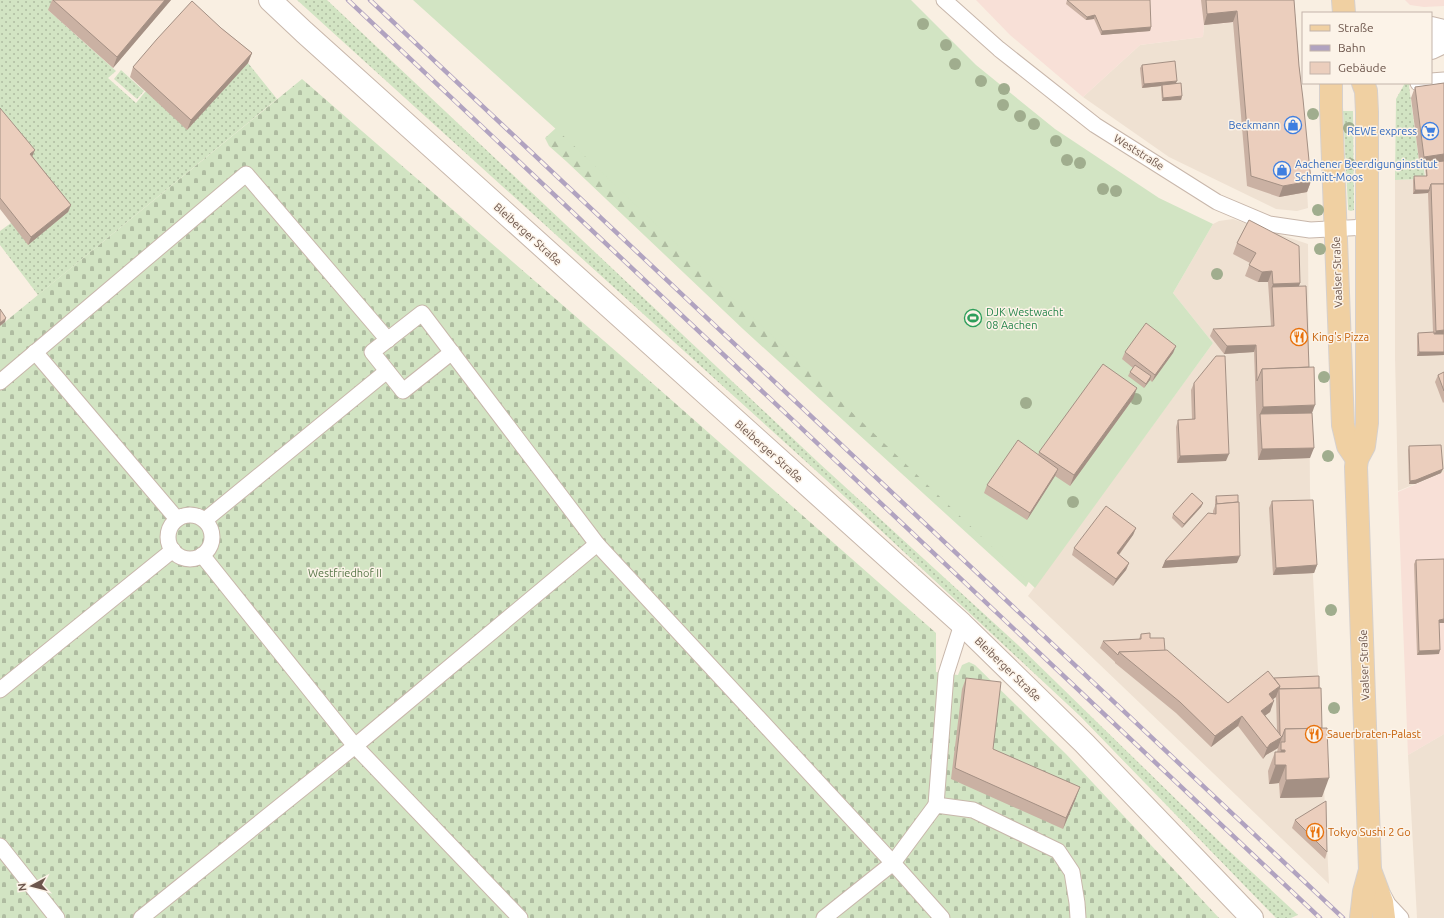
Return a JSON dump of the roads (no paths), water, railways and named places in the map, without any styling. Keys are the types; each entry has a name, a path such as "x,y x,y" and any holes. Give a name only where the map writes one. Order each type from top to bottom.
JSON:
{"main road":[{"path":"1343,0 1344,12"},
{"name":"Vaalser Straße","path":"1331,84 1343,425 1348,446 1357,459"},
{"name":"Vaalser Straße","path":"1361,918 1364,892 1370,870 1357,459 1364,446 1367,423 1367,112 1366,91 1363,84"},
{"name":"Vaalser Straße","path":"1370,870 1382,902 1384,918"}],"street":[{"name":"Bleiberger Straße","path":"270,0 962,624 1084,743 1252,918"},
{"path":"1432,28 1444,31"},
{"path":"1432,48 1444,42"}],"lane":[{"name":"Weststraße","path":"944,0 999,49 1095,125 1217,202 1269,224 1310,230 1367,227"},
{"path":"1432,81 1444,80"},
{"path":"0,382 246,174 388,340"},
{"path":"452,352 402,391 372,352 422,313 452,352 598,544 942,918"},
{"path":"35,352 177,519"},
{"path":"205,520 387,371"},
{"path":"191,515 198,516 205,520 212,533 212,541 208,550 195,558 187,559 178,555 173,550 168,540 172,524 183,516 191,515"},
{"path":"141,918 355,746 598,544"},
{"path":"0,690 173,550"},
{"path":"202,555 355,746 520,918"},
{"path":"824,918 893,863 936,805 946,674 962,624"},
{"path":"936,805 973,810 1058,851 1072,872 1078,918"},
{"path":"0,846 57,918"},
{"path":"1370,870 1388,904 1401,918"}],"railway":[{"path":"348,0 1320,918"},
{"path":"370,0 1343,918"}],"place":[{"name":"Beckmann","path":"1293,125"},
{"name":"REWE express","path":"1430,131"},
{"name":"Aachener Beerdigunginstitut Schmitt-Moos","path":"1282,170"},
{"name":"DJK Westwacht 08 Aachen","path":"973,318"},
{"name":"King's Pizza","path":"1299,337"},
{"name":"Sauerbraten-Palast","path":"1314,734"},
{"name":"Tokyo Sushi 2 Go","path":"1315,832"}],"park label":[{"name":"Westfriedhof II","path":"345,573"}]}
